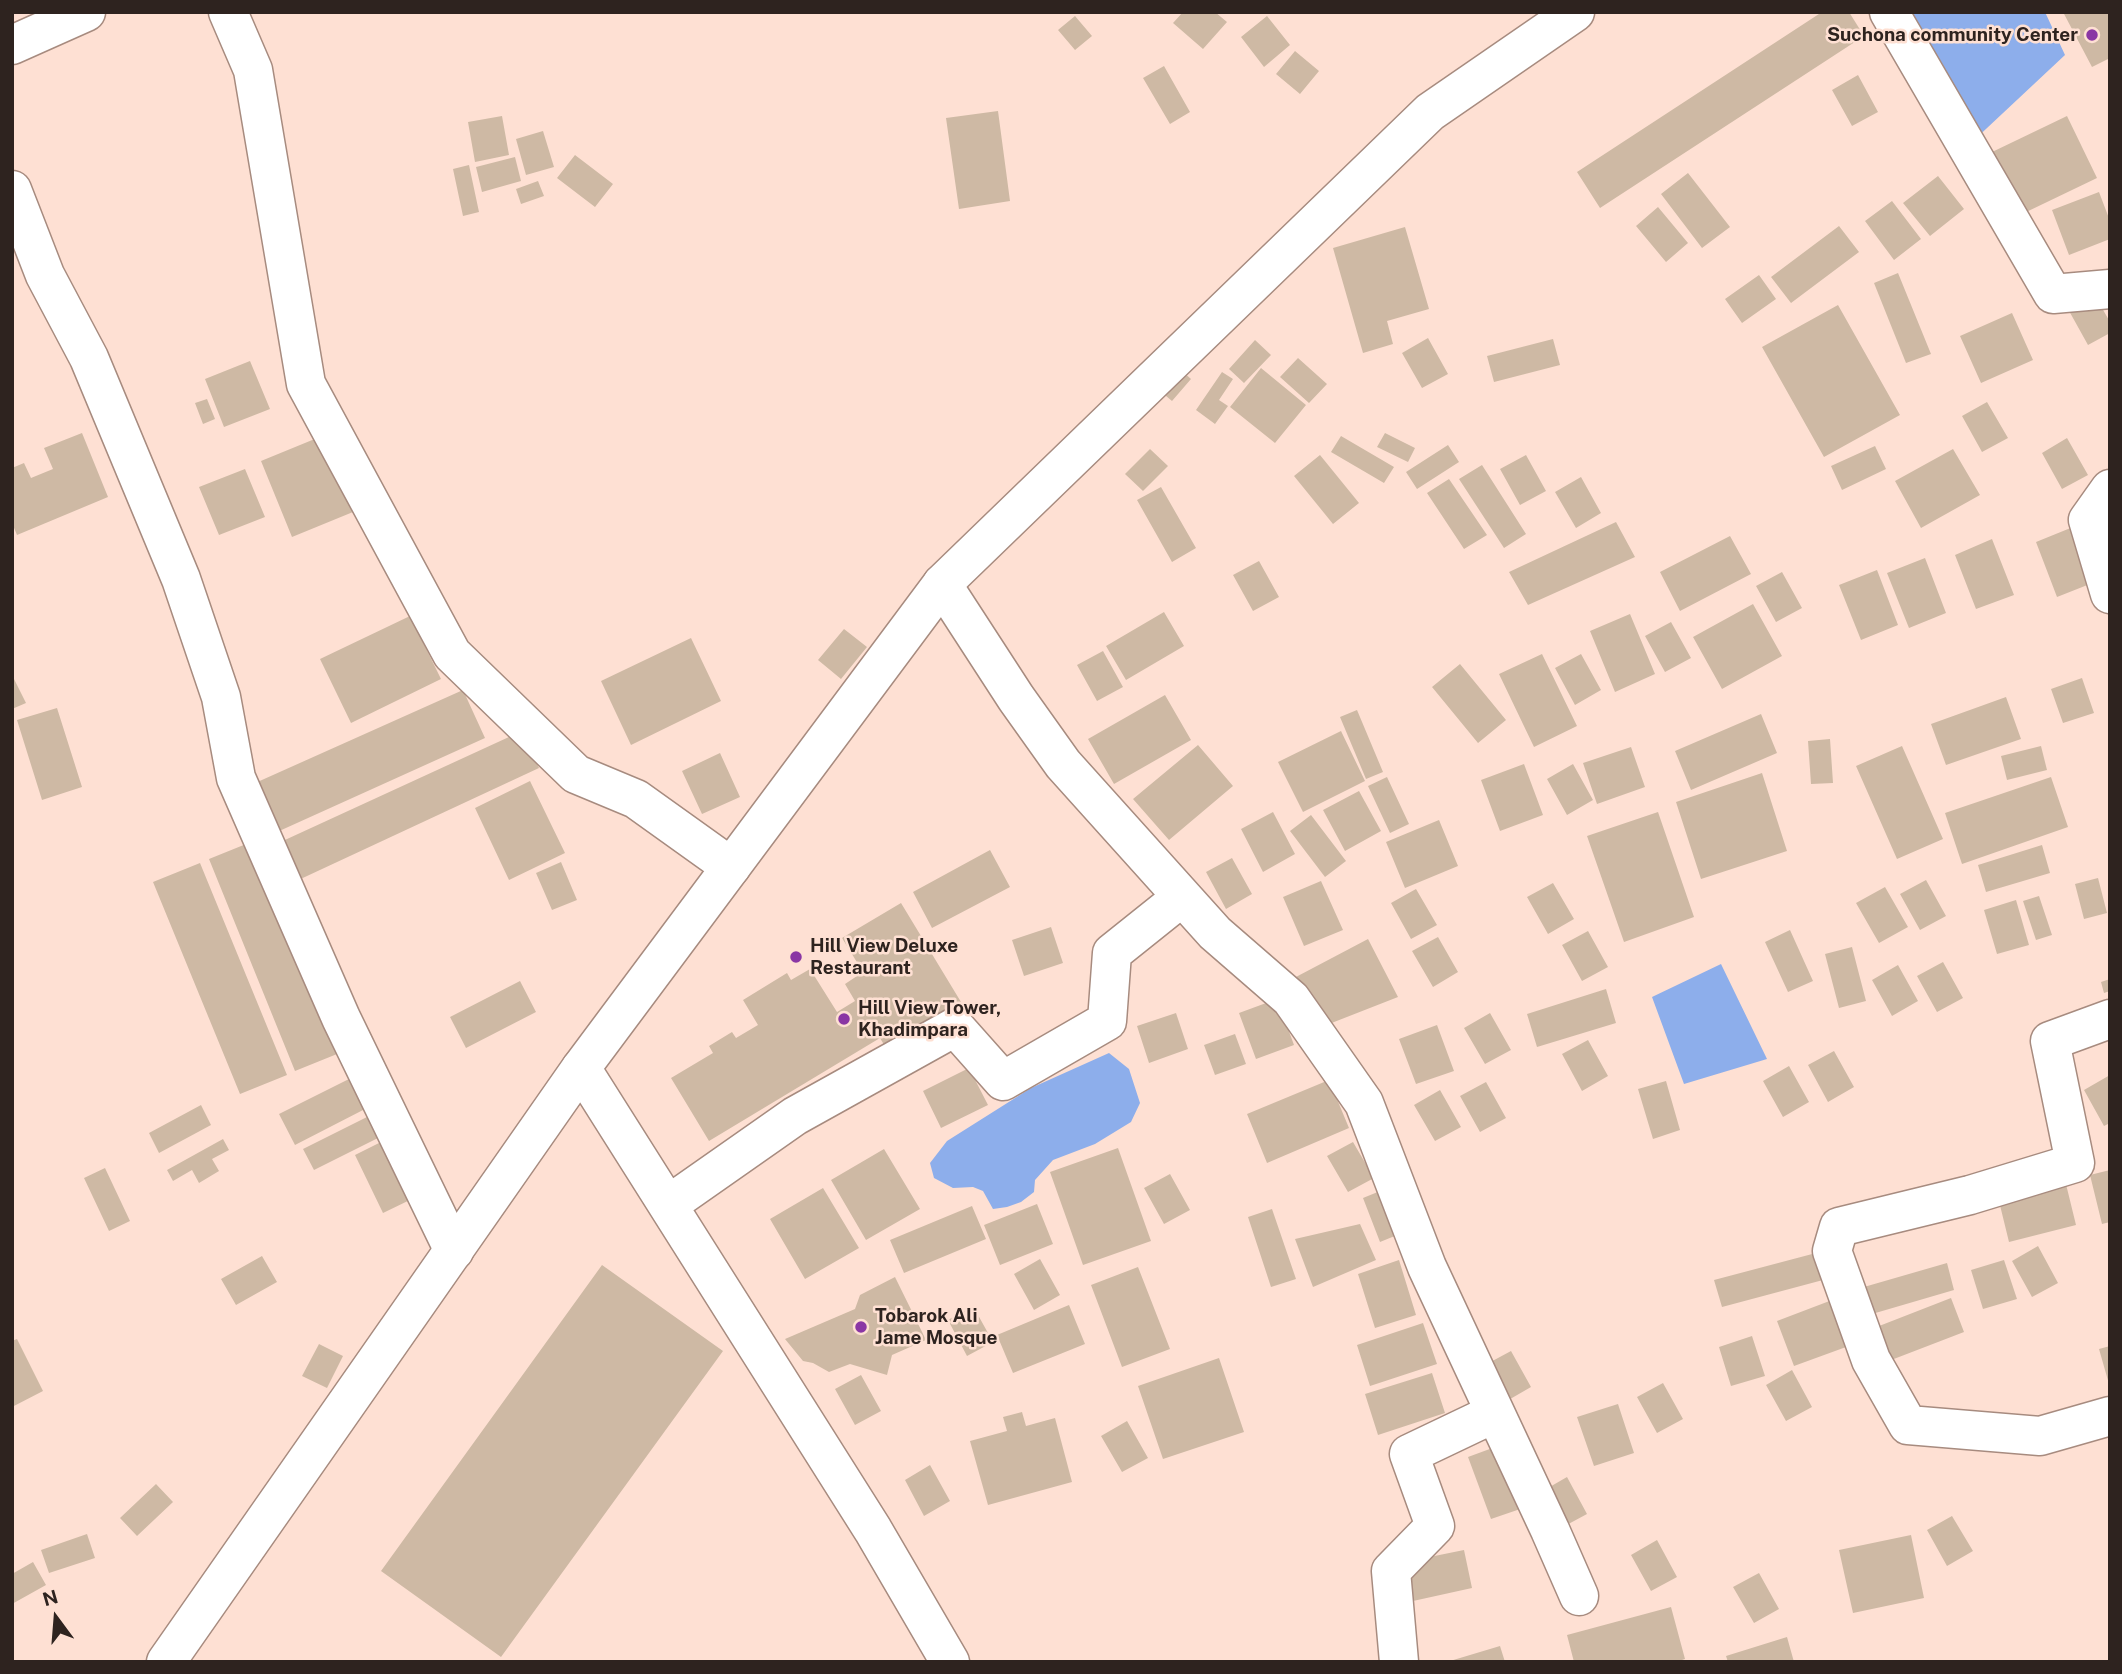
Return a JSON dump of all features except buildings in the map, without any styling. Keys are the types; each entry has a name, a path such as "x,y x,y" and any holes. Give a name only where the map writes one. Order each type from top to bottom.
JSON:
{"main road":[{"path":"228,12 253,70 306,384 452,654 576,774 636,799 731,867"},
{"path":"166,1662 581,1068 942,584 1430,112 1575,12"},
{"path":"1889,12 2053,294 2110,289"},
{"path":"12,44 77,14"},
{"path":"12,190 45,275 89,358 181,579 221,697 236,778 341,1018 454,1251"},
{"path":"2110,489 2088,520 2110,594"},
{"path":"942,584 1016,698 1063,764 1215,933 1292,999 1364,1103 1427,1267 1579,1596"},
{"path":"668,1205 795,1116 955,1027 1003,1081 1107,1021 1112,953 1182,897"},
{"path":"2110,1019 2050,1041 2075,1163 1970,1195 1839,1227 1832,1251 1871,1360 1909,1425 2040,1436 2110,1416"},
{"path":"581,1068 873,1530 950,1662"},
{"path":"1399,1662 1391,1571 1435,1526 1409,1454 1495,1413"}],"water":[{"path":"1899,12 2045,12 2065,55 1971,143"},
{"path":"1721,964 1767,1059 1684,1084 1652,997"},
{"path":"1109,1053 1129,1069 1140,1103 1131,1122 1095,1144 1053,1160 1035,1180 1034,1192 1021,1202 993,1209 983,1191 973,1187 953,1188 934,1178 930,1163 947,1141 1031,1088"}],"place":[{"name":"Suchona community Center","path":"2092,35"},
{"name":"Hill View Deluxe Restaurant","path":"796,957"},
{"name":"Hill View Tower, Khadimpara","path":"844,1019"},
{"name":"Tobarok Ali Jame Mosque","path":"861,1327"}]}
